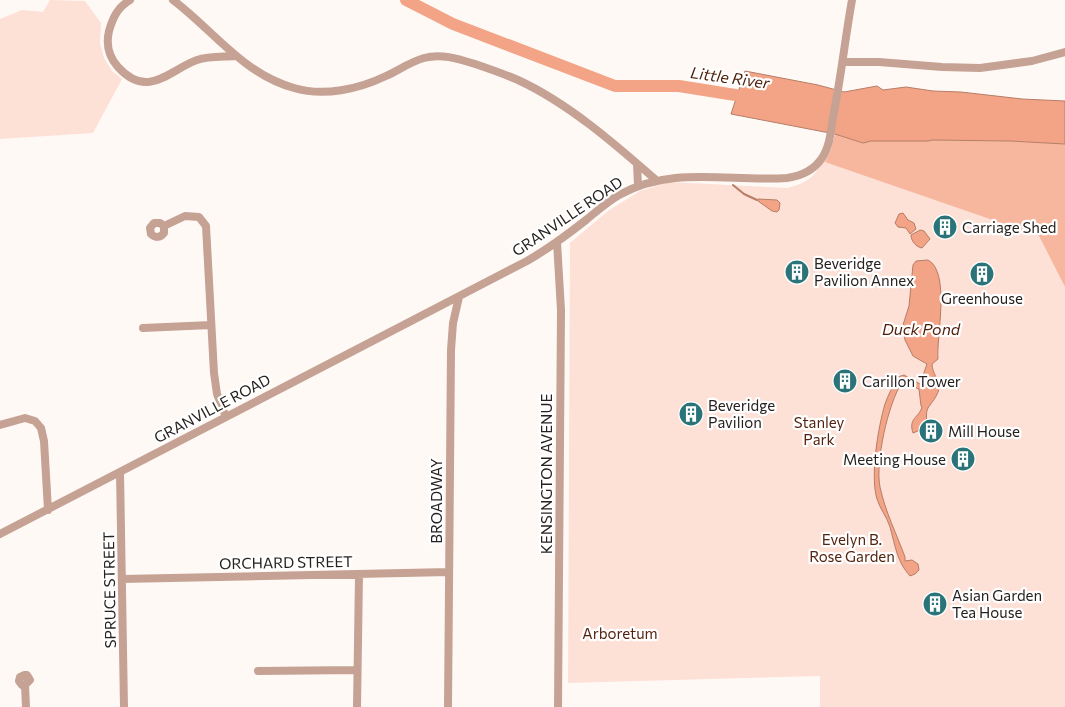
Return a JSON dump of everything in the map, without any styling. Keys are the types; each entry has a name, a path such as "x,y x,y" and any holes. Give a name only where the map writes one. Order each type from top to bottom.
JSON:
{"street":[{"path":"130,0 120,7 114,15 107,44 113,60 129,76 143,81 156,81 166,78 198,60 236,56"},
{"path":"173,0 236,56 258,72 279,83 302,90 322,92 364,85 424,58 438,56 456,58 506,75 532,87 572,113 656,180"},
{"name":"GRANVILLE ROAD","path":"0,534 527,261 557,242 613,198 638,186 656,180 701,176 795,177 809,170 818,164 827,146 840,80 852,0"},
{"path":"843,62 879,62 942,68 980,68 1032,61 1065,52"},
{"path":"637,164 638,186"},
{"path":"164,226 188,216 199,217 204,223 207,232 216,388 226,417"},
{"name":"KENSINGTON AVENUE","path":"557,242 561,310 558,707"},
{"name":"BROADWAY","path":"448,707 451,350 453,324 459,297"},
{"path":"143,328 212,325"},
{"path":"0,425 26,418 35,421 41,428 44,440 48,510"},
{"name":"SPRUCE STREET","path":"120,472 124,707"},
{"name":"ORCHARD STREET","path":"122,579 449,572"},
{"path":"357,707 359,575"},
{"path":"258,671 358,670"},
{"path":"26,685 26,707"}],"green space":[{"path":"50,0 85,1 101,23 100,43 104,58 112,71 122,79 93,133 0,139 0,19 22,10 43,12"},
{"name":"Stanley Park","path":"1065,144 965,210 1039,236 1065,287 1065,707 820,707 820,676 568,683 570,243 608,211 640,191 669,182 787,188 809,179 817,171 821,159 962,209"}],"shaded area":[{"path":"835,134 863,143 870,141 932,140 1065,144 1065,287 1039,236 825,162"}],"water":[{"path":"745,71 844,92 877,86 883,90 906,87 1022,99 1065,101 1065,144 932,140 871,141 863,143 835,134 731,114"},
{"path":"758,199 777,200 780,203 779,210 777,212 772,211 758,201"},
{"path":"903,213 908,220 914,223 916,229 910,234 906,228 898,227 895,223 899,214"},
{"path":"920,230 924,231 930,239 922,248 916,245 911,237 911,235"},
{"name":"Duck Pond","path":"928,260 935,267 941,291 938,359 932,364 939,388 936,397 927,410 925,428 913,433 913,421 922,407 919,389 902,382 888,418 879,463 882,496 905,561 912,560 918,564 919,570 910,576 899,559 889,523 877,499 874,478 882,414 892,387 898,377 904,375 920,384 927,364 913,356 905,340 903,325 909,306 913,265 916,261"}],"waterway":[{"name":"Little River","path":"406,0 453,24 615,86 679,86 754,98"},
{"path":"733,185 744,194 757,200"}],"place":[{"name":"Carriage Shed","path":"945,227"},
{"name":"Beveridge Pavilion Annex","path":"797,272"},
{"name":"Greenhouse","path":"982,274"},
{"name":"Carillon Tower","path":"845,381"},
{"name":"Beveridge Pavilion","path":"691,414"},
{"name":"Mill House","path":"931,431"},
{"name":"Meeting House","path":"963,459"},
{"name":"Asian Garden Tea House","path":"935,604"}],"park label":[{"name":"Evelyn B. Rose Garden","path":"852,548"},
{"name":"Arboretum","path":"620,633"}]}
